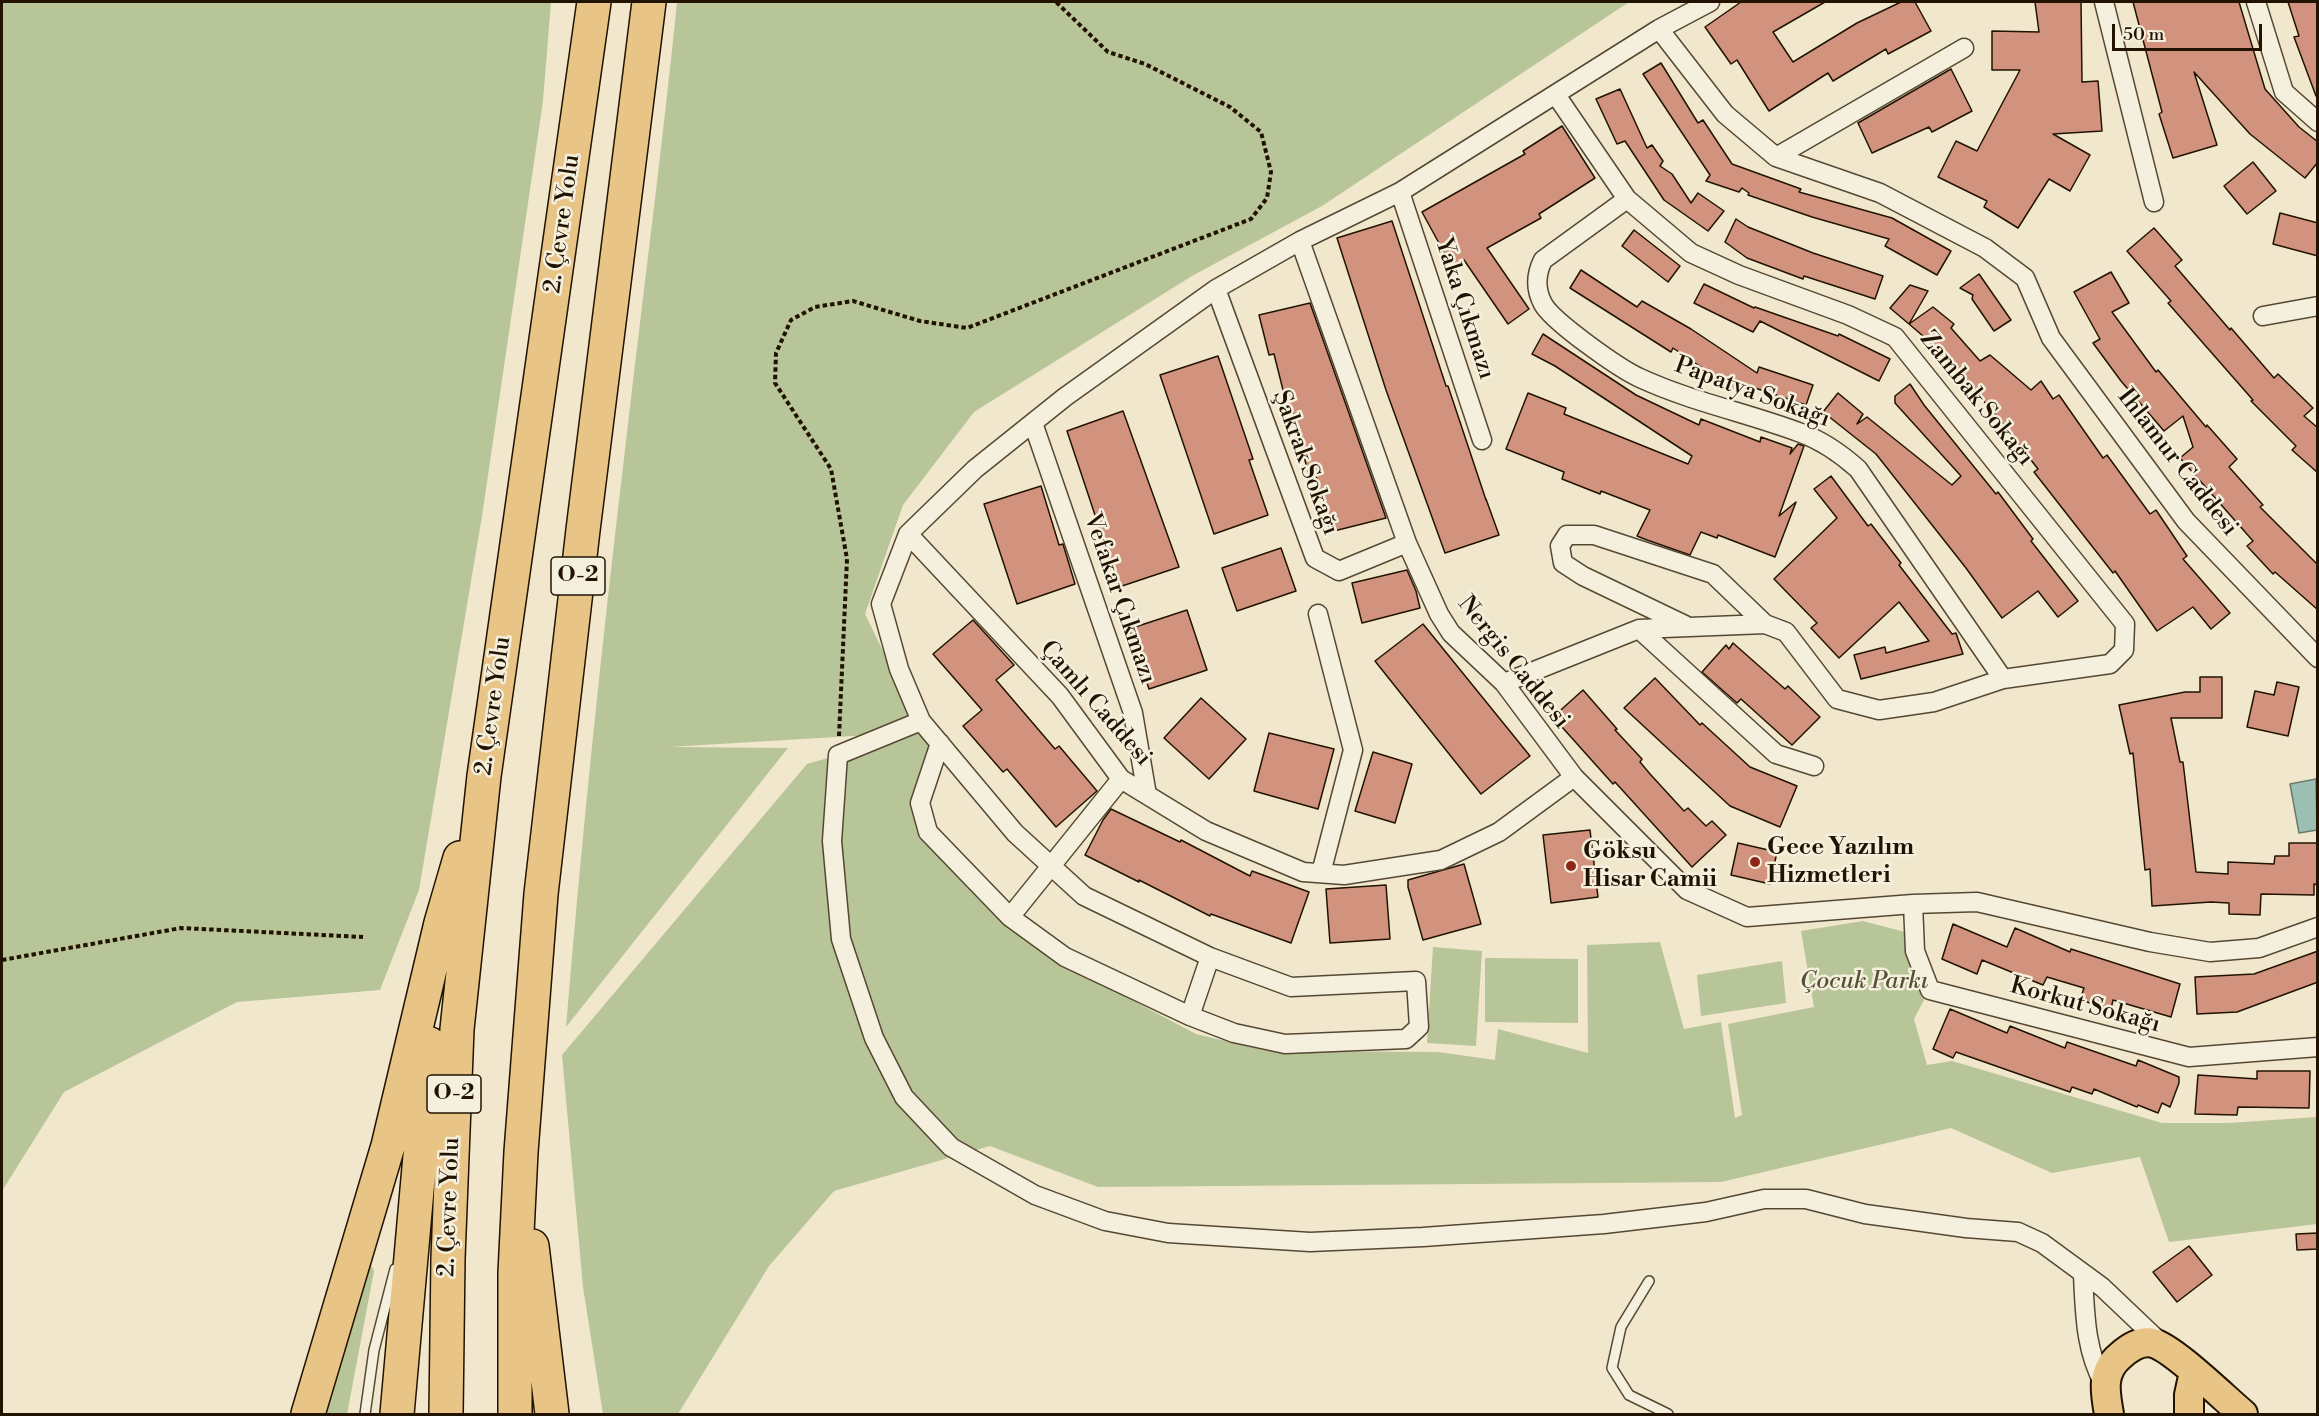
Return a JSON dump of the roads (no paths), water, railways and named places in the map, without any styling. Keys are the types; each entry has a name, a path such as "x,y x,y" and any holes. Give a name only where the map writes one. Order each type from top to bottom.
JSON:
{"highway":[{"name":"2. Çevre Yolu","path":"446,1414 448,1258 457,1029 484,776 594,2"},
{"name":"O-2","path":"515,1414 515,1274 541,894 583,530 649,2"},
{"path":"308,1414 385,1156 441,923 484,776"},
{"path":"397,1414 441,923"},
{"path":"522,1152 552,1414"}],"main road":[{"path":"2109,1414 2104,1384 2113,1362 2139,1343 2152,1342 2168,1349 2242,1414"},
{"path":"2189,1414 2189,1395 2194,1372"},
{"path":"2104,1384 2119,1414"}],"street":[{"path":"940,743 920,803 928,832 1010,917 1065,957 1190,1016 1234,1033 1285,1044 1406,1039 1419,1027 1416,981 1291,987 1210,957 1084,897 1015,833 940,743 921,721 900,669 881,604 908,534 975,469 1065,397 1216,289 1300,241 1400,192 1659,29 1710,2"},
{"path":"2104,2 2154,202"},
{"path":"2256,2 2284,92 2318,122"},
{"path":"1659,29 1725,114 1776,158 1964,48"},
{"name":"Zambak Sokağı","path":"1556,95 1627,199 1691,253 1739,275 1848,315 1895,337 2126,624 2124,650 2110,664 2003,679 1934,702 1879,710 1837,699 1786,632 1765,624"},
{"name":"Ihlamur Caddesi","path":"1776,158 1880,193 1985,248 2025,278 2051,338 2186,521 2318,658"},
{"name":"Yaka Çıkmazı","path":"1400,192 1482,440"},
{"name":"Papatya Sokağı","path":"1627,199 1543,260 1536,275 1543,303 1566,328 1638,378 1705,404 1801,433 1835,448 1858,469 2003,679"},
{"name":"Nergis Caddesi","path":"1300,241 1407,543 1439,614 1451,633 1504,683 1574,777 1687,890 1747,917 1913,904"},
{"name":"Şakrak Sokağı","path":"1216,289 1315,558 1339,571 1407,543"},
{"path":"2263,316 2318,306"},
{"name":"Vefakar Çıkmazı","path":"1033,423 1133,713 1147,795"},
{"name":"Çamlı Caddesi","path":"908,534 1060,696 1121,779 1206,831 1304,872 1344,875 1442,860 1499,831 1574,777"},
{"path":"1688,626 1583,576 1563,563 1560,546 1567,535 1594,535 1713,574 1765,624"},
{"path":"1318,614 1353,750 1322,873"},
{"path":"1504,683 1639,630 1765,624"},
{"path":"1639,630 1776,754 1814,766"},
{"path":"921,721 838,755 832,841 841,939 874,1038 903,1097 951,1147 1035,1195 1105,1221 1168,1233 1310,1242 1423,1237 1604,1224 1706,1212 1764,1199 1806,1199 1864,1214 1966,1228 2018,1232 2042,1243 2102,1287 2168,1349"},
{"path":"1010,917 1121,779"},
{"path":"1913,904 1977,902 2150,942 2210,952 2259,948 2318,927"},
{"name":"Korkut Sokağı","path":"1913,904 1915,951 1930,990 2189,1057 2318,1047"},
{"path":"1190,1016 1210,957"},
{"path":"2083,1275 2088,1345 2095,1368 2104,1384"}],"lane":[{"path":"400,1250 415,1194"},
{"path":"365,1414 374,1350 398,1261"},
{"path":"1649,1281 1621,1327 1612,1368 1629,1395 1668,1414"}],"water":[{"path":"2316,779 2317,830 2299,833 2290,784"}],"place":[{"name":"Gece Yazılım Hizmetleri","path":"1755,862"},
{"name":"Göksu Hisar Camii","path":"1571,866"}],"park label":[{"name":"Çocuk Parkı","path":"1864,982"}]}
